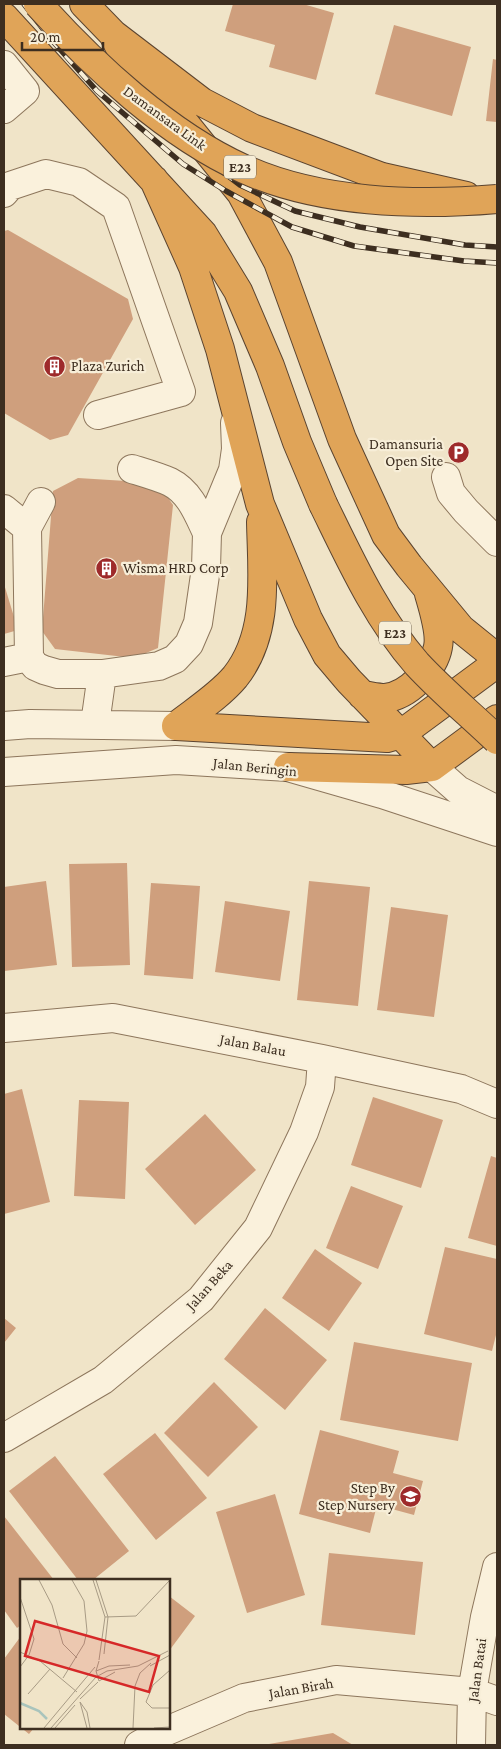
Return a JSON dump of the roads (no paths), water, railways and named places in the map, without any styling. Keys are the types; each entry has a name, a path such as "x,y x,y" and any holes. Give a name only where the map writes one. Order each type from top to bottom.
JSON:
{"highway":[{"name":"Damansara Link","path":"38,4 111,78 158,116 203,148 244,169 286,184 332,195 391,201 470,201 497,198"},
{"name":"Damansara Link","path":"84,4 113,34 202,102 252,128 382,178 468,197 497,198"},
{"name":"E23","path":"4,17 203,234 238,291 270,366 297,442 323,504 352,563 383,617 417,663 497,740"},
{"path":"113,34 119,46 170,105 241,193 278,262 339,430 386,535 461,629 497,658"},
{"path":"154,180 193,267 220,348 260,504 308,619 327,655 348,681 432,767"},
{"path":"176,726 235,677 254,644 263,599 260,504"},
{"path":"362,695 386,698 409,689 428,670 438,647 436,619 428,590"},
{"path":"176,726 387,738 401,734 497,663"},
{"path":"288,767 406,770 432,767 497,718"}],"street":[{"path":"4,65 25,91 4,109"},
{"path":"4,194 10,186 46,174 79,182 116,207 181,392 98,415"},
{"path":"41,502 27,528 17,659 58,674 102,674 159,666 175,659 190,644 198,623 206,568 207,533 233,470 236,449 235,408"},
{"path":"132,469 171,482 185,493 195,508 207,533"},
{"path":"446,477 451,493 497,542"},
{"path":"4,509 27,528"},
{"path":"95,724 102,674"},
{"path":"4,726 95,724 176,726"},
{"name":"Jalan Beringin","path":"4,772 176,760 288,767 382,794 497,832"},
{"path":"432,767 458,790 497,810"},
{"name":"Jalan Balau","path":"4,1028 113,1018 322,1059 461,1090 497,1104"},
{"name":"Jalan Beka","path":"4,1438 102,1380 201,1298 258,1228 304,1132 320,1087 322,1059"},
{"name":"Jalan Batai","path":"471,1745 485,1697 485,1618 497,1568"},
{"name":"Jalan Birah","path":"139,1745 155,1736 244,1698 336,1680 485,1697"}],"railway":[{"path":"24,4 50,38 97,91 183,164 226,191 292,227 354,246 464,261 497,263"},
{"path":"52,4 102,67 194,150 240,185 295,211 360,227 465,245 497,247"}],"place":[{"name":"Plaza Zurich","path":"55,366"},
{"name":"Damansuria Open Site","path":"459,453"},
{"name":"Wisma HRD Corp","path":"107,568"},
{"name":"Step By Step Nursery","path":"411,1497"}]}
